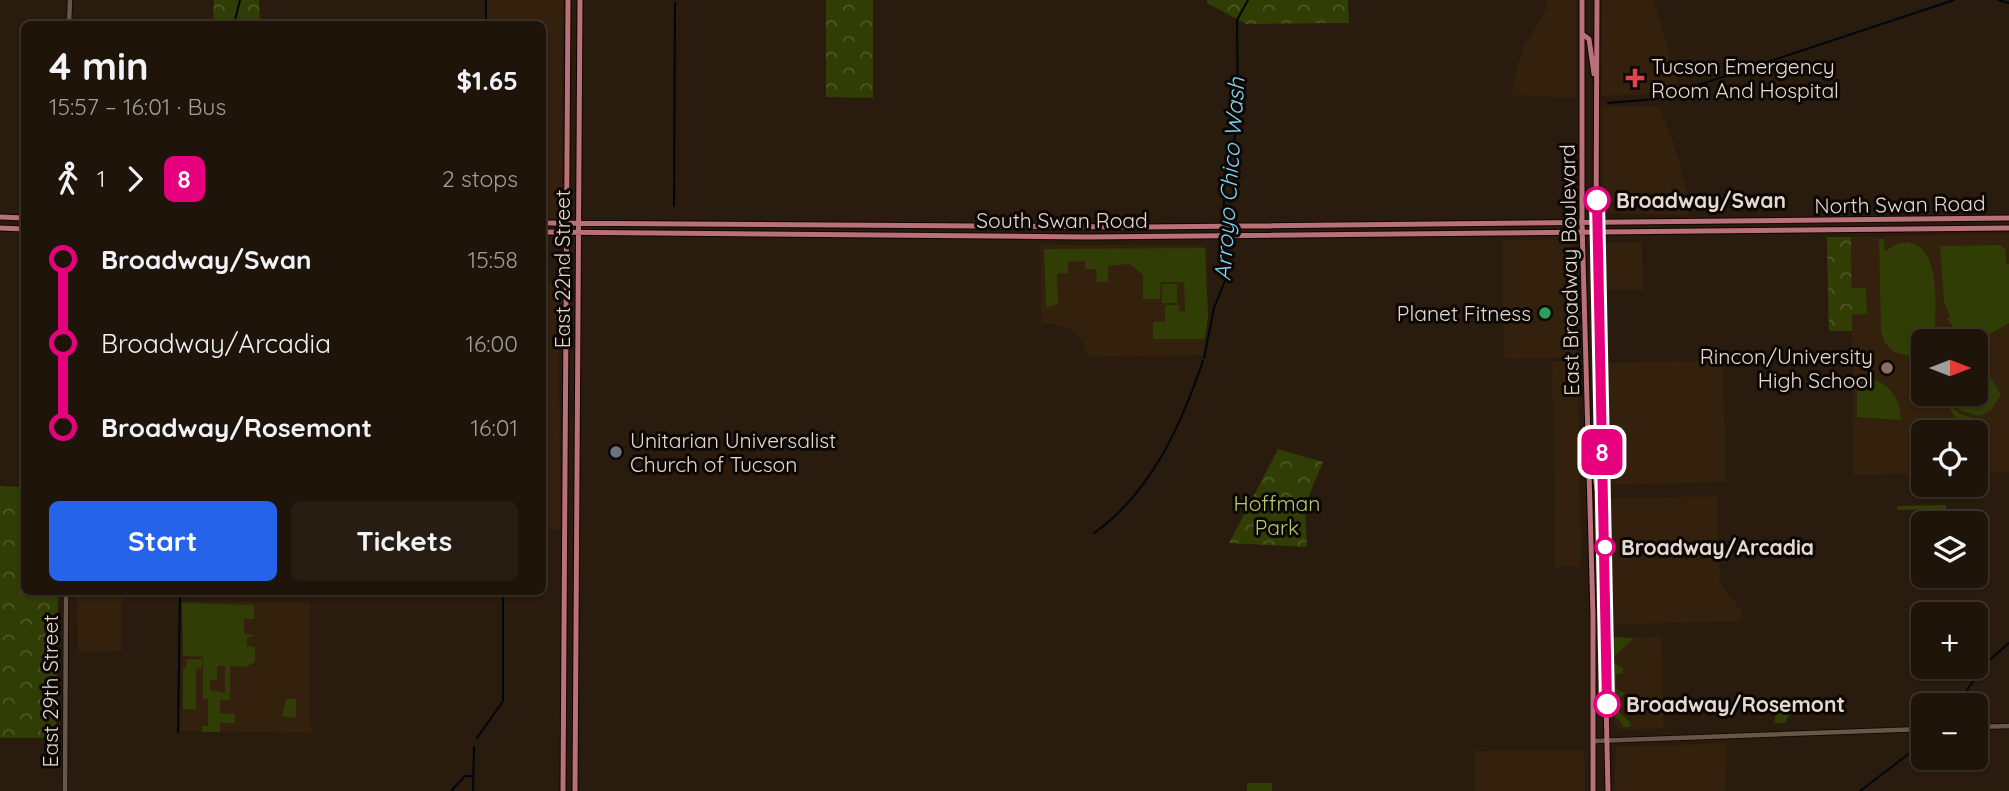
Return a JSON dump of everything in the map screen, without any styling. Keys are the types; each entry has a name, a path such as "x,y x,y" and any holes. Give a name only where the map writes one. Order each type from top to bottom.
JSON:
{"main road":[{"name":"East 22nd Street","path":"563,791 568,0"},
{"name":"East 22nd Street","path":"575,791 580,0"},
{"name":"East Broadway Boulevard","path":"1582,0 1582,232 1593,791"},
{"name":"East Broadway Boulevard","path":"1597,0 1596,232 1608,791"},
{"path":"1582,34 1589,39 1597,84"},
{"path":"0,217 21,218"},
{"name":"North Swan Road","path":"1582,222 2009,218"},
{"name":"South Swan Road","path":"546,223 1032,228 1582,222"},
{"path":"0,228 21,229"},
{"name":"North Swan Road","path":"1582,232 2009,228"},
{"name":"South Swan Road","path":"546,232 1087,237 1582,232"},
{"path":"1588,439 1594,454 1597,491 1603,496"},
{"path":"564,467 576,468"},
{"path":"564,605 575,605"}],"street":[{"path":"69,0 69,21"},
{"name":"East 29th Street","path":"65,791 66,595"},
{"path":"1988,727 2009,726"},
{"path":"1594,741 1911,729"}],"shaded area":[{"path":"486,0 563,0 562,214 557,218 546,218 546,21 485,21"},
{"path":"1546,0 1576,0 1576,98 1510,95 1523,48 1546,9"},
{"path":"1602,0 1654,0 1678,83 1640,95 1602,96"},
{"path":"1602,107 1660,107 1679,159 1688,200 1688,215 1602,213"},
{"name":"Rincon/University High School","path":"2009,233 2009,472 1988,473 1988,420 1911,420 1911,474 1853,475 1851,237"},
{"path":"1502,240 1575,240 1578,357 1504,359"},
{"path":"1603,243 1642,243 1643,289 1604,290"},
{"path":"1040,245 1207,245 1208,316 1203,355 1089,357 1081,340 1069,329 1054,324 1041,324"},
{"path":"546,283 558,284 561,529 546,529"},
{"path":"1578,360 1581,567 1555,567 1552,361"},
{"path":"1723,360 1726,482 1610,485 1607,363"},
{"path":"1717,496 1720,583 1741,610 1743,621 1610,625 1609,498"},
{"path":"77,595 122,595 121,651 78,652"},
{"path":"183,601 310,603 309,713 313,733 181,731"},
{"path":"1662,636 1664,728 1620,730 1615,727 1613,640"},
{"path":"1727,743 1726,791 1614,791 1616,747"},
{"path":"1584,750 1585,791 1474,791 1474,751"}],"green space":[{"path":"214,0 259,0 260,21 213,21"},
{"path":"826,0 873,0 873,98 826,97"},
{"path":"1207,0 1348,0 1349,23 1246,24 1207,3"},
{"path":"1827,237 1851,237 1851,288 1866,288 1867,314 1852,315 1852,331 1829,331"},
{"path":"1827,237 1851,237 1852,331 1829,331"},
{"path":"1879,239 1884,239 1885,252 1893,246 1910,243 1920,247 1932,268 1934,329 1911,329 1909,356 1894,352 1885,343 1881,332"},
{"path":"2000,245 2006,250 2006,263 2009,264 2009,323 1988,335 1988,329 1955,329 1947,319 1950,316 1944,302 1940,246"},
{"path":"1205,248 1208,316 1205,339 1153,339 1153,322 1165,322 1165,305 1179,305 1179,311 1185,312 1184,282 1161,282 1160,299 1143,299 1143,275 1129,264 1108,266 1108,282 1097,282 1096,269 1085,269 1085,261 1068,262 1068,273 1057,274 1058,304 1046,308 1044,249"},
{"path":"1162,284 1177,284 1177,303 1162,303"},
{"path":"1988,373 2001,395 1991,410 1979,416 1962,411 1956,406 1988,406"},
{"path":"1857,377 1875,380 1889,388 1898,402 1901,420 1857,417"},
{"path":"1948,406 1960,414 1976,419 1970,420 1957,420"},
{"name":"Hoffman Park","path":"1278,449 1323,462 1305,505 1307,547 1229,543"},
{"path":"0,486 21,487 21,595 58,595 56,738 0,738"},
{"path":"1946,505 1946,509 1897,510 1897,506"},
{"path":"182,603 254,605 254,619 244,619 244,634 255,635 247,638 247,646 255,647 255,662 246,667 230,666 230,700 220,700 220,713 235,714 235,723 220,723 220,732 202,732 202,726 208,726 208,699 203,699 203,657 183,656","holes":["217,666 225,666 225,693 210,690 210,680 217,680"]},
{"path":"1615,637 1634,638 1614,657 1614,663 1623,668 1623,673 1616,675 1616,689 1625,693 1618,701 1618,711 1630,722 1630,727 1623,727 1619,719 1615,718 1613,640"},
{"path":"187,659 202,659 202,668 196,669 196,709 183,709 183,669 186,668"},
{"path":"286,699 296,699 296,718 282,716"},
{"path":"1778,702 1794,706 1785,723 1774,723"},
{"path":"1247,783 1272,783 1272,791 1247,791"}],"waterway":[{"path":"235,21 240,0"},
{"path":"486,0 486,21"},
{"name":"Arroyo Chico Wash","path":"1224,224 1224,185 1238,122 1237,20 1248,0"},
{"path":"1608,103 1656,99 1954,0"},
{"path":"1998,0 2009,3"},
{"path":"674,206 675,3"},
{"name":"Arroyo Chico Wash","path":"1204,358 1214,308 1226,278 1224,229"},
{"name":"Arroyo Chico Wash","path":"1094,533 1132,498 1162,456 1185,409 1203,361"},
{"path":"178,732 180,595"},
{"path":"477,738 503,701 503,595"},
{"path":"1965,693 1984,665 2009,643"},
{"path":"1934,680 1974,679"},
{"path":"473,791 474,747"},
{"path":"1860,791 1911,752"},
{"path":"452,790 465,776 472,776"}],"bus line":[{"name":"8","path":"1597,200 1607,704"}],"place":[{"name":"Tucson Emergency Room And Hospital","path":"1635,78"},
{"name":"Broadway/Swan","path":"1597,200"},
{"name":"Planet Fitness","path":"1545,313"},
{"name":"Rincon/University High School","path":"1887,368"},
{"name":"Unitarian Universalist Church of Tucson","path":"616,452"},
{"name":"Broadway/Arcadia","path":"1605,547"},
{"name":"Broadway/Rosemont","path":"1607,704"}]}
